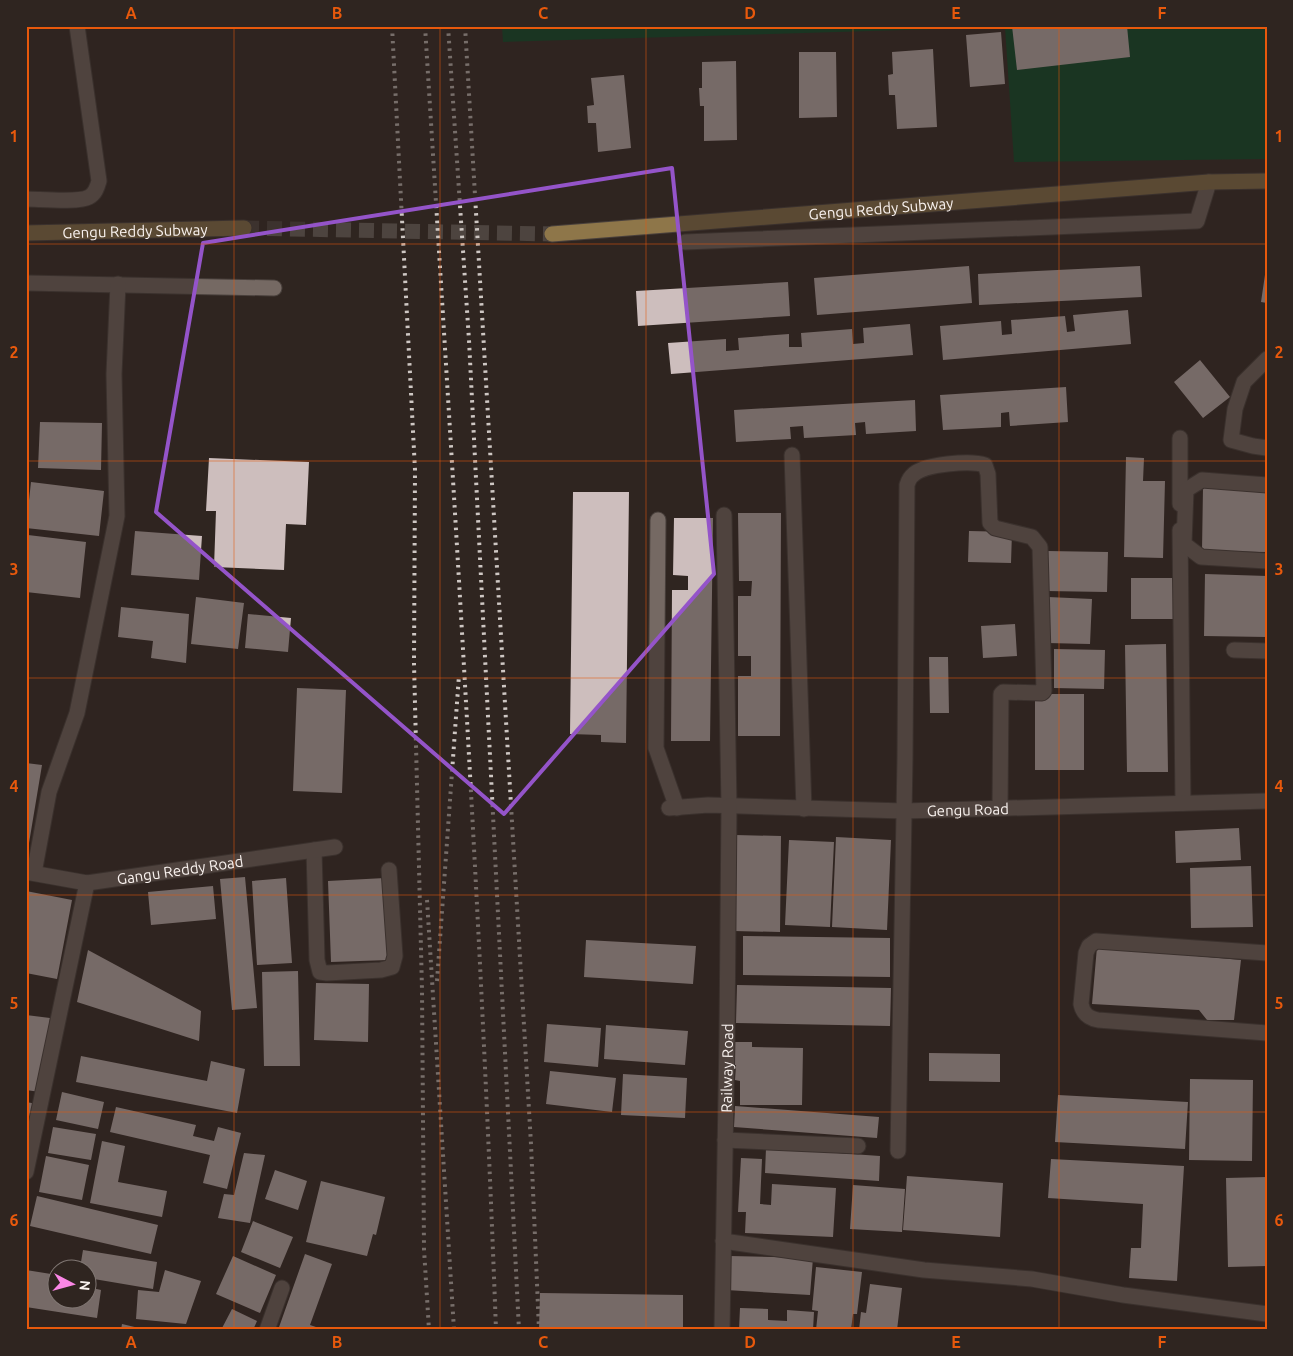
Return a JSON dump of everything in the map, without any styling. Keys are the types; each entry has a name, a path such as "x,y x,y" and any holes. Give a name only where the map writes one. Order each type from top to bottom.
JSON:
{"main road":[{"name":"Gengu Reddy Subway","path":"552,234 1209,182 1267,181"},
{"name":"Gengu Reddy Subway","path":"26,233 244,228"}],"street":[{"path":"26,199 79,200 88,198 96,191 99,181 78,26"},
{"path":"685,242 1197,221 1209,182"},
{"path":"26,283 274,288"},
{"path":"30,873 49,792 77,713 117,516 114,374 118,284"},
{"path":"1267,359 1244,382 1235,409 1230,440 1267,448"},
{"path":"1180,438 1183,803"},
{"path":"792,455 804,809"},
{"path":"898,1151 907,485 913,474 926,468 971,462 985,465 988,474 990,523 995,528 1032,537 1040,547 1044,691 1042,693 1003,692 1000,694 1000,808"},
{"path":"1267,485 1202,480 1186,490 1184,544 1200,557 1267,561"},
{"name":"Railway Road","path":"722,1330 729,806 724,515"},
{"name":"Gengu Road","path":"658,520 656,748 673,808 708,805 904,811 1267,801"},
{"path":"1234,650 1267,651"},
{"name":"Gangu Reddy Road","path":"30,873 88,884 335,847"},
{"path":"314,850 317,960 320,972 381,970 392,967 395,956 388,870"},
{"path":"26,1172 88,884"},
{"path":"1266,1030 1098,1020 1090,1018 1083,1012 1081,1004 1086,953 1089,946 1096,942 1267,953"},
{"path":"725,1140 858,1146"},
{"path":"723,1241 924,1270 1032,1279 1123,1295 1267,1314"},
{"path":"267,1330 282,1288"}],"highlighted area":[{"path":"672,168 714,574 504,814 156,512 203,243"}],"green space":[{"path":"502,26 1267,26 1267,159 1014,162 1005,27 503,42"}],"building":[{"path":"1012,26 1127,26 1130,57 1017,70"},
{"path":"1001,32 1005,84 970,87 966,35"},
{"path":"933,49 937,127 897,129 895,95 889,95 888,75 893,74 892,52"},
{"path":"799,52 836,52 837,117 799,118"},
{"path":"736,61 737,140 704,141 704,106 700,106 699,88 702,88 702,62"},
{"path":"624,75 631,148 598,152 596,123 588,123 587,106 594,105 591,78"},
{"path":"969,266 972,303 817,315 814,278"},
{"path":"1140,266 1142,297 979,305 978,274"},
{"path":"1267,268 1267,303 1261,302"},
{"path":"788,282 790,316 638,326 636,291"},
{"path":"1128,310 1131,344 943,360 940,326 1001,321 1002,335 1012,334 1011,320 1065,316 1067,332 1075,331 1073,315"},
{"path":"910,324 913,355 671,374 668,343 726,339 726,351 739,350 738,338 789,334 789,347 802,347 801,333 852,329 853,344 864,343 863,328"},
{"path":"1200,360 1230,397 1203,418 1174,382"},
{"path":"1066,387 1068,422 1010,426 1009,412 1001,413 1001,427 943,430 940,395"},
{"path":"915,400 916,431 866,434 865,422 855,423 856,435 804,438 803,426 790,427 791,439 736,442 734,410"},
{"path":"40,422 102,423 101,470 38,468"},
{"path":"1126,457 1144,458 1143,481 1165,481 1163,558 1124,557"},
{"path":"209,458 309,462 306,525 286,524 284,570 214,567 216,511 206,511"},
{"path":"31,482 104,491 99,536 26,528"},
{"path":"1203,488 1267,490 1267,552 1202,551"},
{"path":"573,492 629,492 626,743 601,742 601,735 570,734"},
{"path":"738,513 781,513 780,736 738,736 738,676 751,676 751,656 738,656 738,596 751,596 752,581 739,581"},
{"path":"674,518 713,518 710,741 671,741 672,590 688,590 688,576 673,575"},
{"path":"135,531 202,536 199,580 131,575"},
{"path":"969,531 1012,532 1011,563 968,562"},
{"path":"28,535 86,542 80,598 26,592"},
{"path":"1047,551 1108,552 1107,592 1046,591"},
{"path":"1205,574 1267,576 1267,637 1204,636"},
{"path":"1131,578 1174,578 1174,619 1131,619"},
{"path":"196,597 244,603 238,649 191,644"},
{"path":"1048,597 1092,599 1090,644 1047,643"},
{"path":"121,607 189,614 186,663 151,658 153,641 118,637"},
{"path":"248,614 291,618 288,652 245,648"},
{"path":"1015,624 1017,656 983,658 981,626"},
{"path":"1166,644 1168,772 1127,772 1125,645"},
{"path":"1054,649 1105,650 1104,689 1054,688"},
{"path":"929,657 948,657 949,713 930,713"},
{"path":"297,688 346,690 342,793 293,791"},
{"path":"1035,694 1084,694 1084,770 1035,770"},
{"path":"26,763 42,765 28,849 26,849"},
{"path":"1239,828 1241,860 1176,863 1175,831"},
{"path":"735,835 781,836 780,932 734,931"},
{"path":"836,837 891,840 887,930 832,927"},
{"path":"789,840 834,842 830,927 785,925"},
{"path":"1251,866 1253,927 1191,928 1190,868"},
{"path":"245,877 257,1008 232,1010 220,879"},
{"path":"286,878 292,963 257,965 252,881"},
{"path":"385,878 389,960 331,962 328,881"},
{"path":"213,886 216,919 151,925 148,892"},
{"path":"26,891 72,900 57,979 26,973"},
{"path":"743,936 890,938 890,977 743,975"},
{"path":"586,940 696,946 693,984 584,977"},
{"path":"1097,947 1241,960 1234,1020 1207,1020 1199,1010 1092,1004"},
{"path":"88,950 201,1011 199,1041 77,1002"},
{"path":"298,971 300,1066 264,1066 262,972"},
{"path":"316,983 369,984 368,1042 314,1040"},
{"path":"737,985 891,988 890,1026 736,1023"},
{"path":"26,1015 50,1018 40,1092 26,1090"},
{"path":"547,1024 601,1028 598,1067 544,1062"},
{"path":"606,1025 688,1031 685,1065 604,1059"},
{"path":"732,1042 752,1042 752,1047 803,1048 802,1105 740,1105 740,1081 735,1080 736,1065 732,1065"},
{"path":"929,1053 1000,1054 1000,1082 929,1081"},
{"path":"81,1056 207,1081 211,1061 245,1069 237,1113 76,1082"},
{"path":"550,1071 616,1078 612,1112 546,1104"},
{"path":"623,1074 687,1078 685,1118 621,1115"},
{"path":"1190,1079 1253,1080 1252,1161 1189,1160"},
{"path":"62,1092 104,1102 98,1129 56,1120"},
{"path":"1058,1095 1188,1102 1185,1149 1055,1142"},
{"path":"26,1102 37,1104 26,1135"},
{"path":"735,1106 879,1117 877,1138 734,1127"},
{"path":"116,1107 196,1125 193,1136 214,1141 218,1127 241,1133 227,1189 203,1183 210,1155 110,1132"},
{"path":"53,1127 96,1134 91,1160 48,1153"},
{"path":"102,1141 125,1146 118,1182 167,1191 162,1217 90,1203"},
{"path":"766,1148 880,1156 879,1181 765,1173"},
{"path":"244,1153 265,1155 250,1223 218,1218 224,1194 234,1195"},
{"path":"46,1156 89,1165 82,1200 39,1192"},
{"path":"741,1158 762,1159 760,1204 771,1205 772,1184 836,1188 833,1237 745,1233 746,1212 738,1212"},
{"path":"1051,1159 1184,1166 1177,1281 1129,1278 1131,1248 1141,1248 1143,1204 1048,1198"},
{"path":"275,1170 307,1181 298,1210 265,1199"},
{"path":"907,1176 1003,1183 1000,1237 903,1230"},
{"path":"1267,1177 1267,1266 1228,1267 1226,1178"},
{"path":"321,1181 385,1197 376,1235 373,1234 367,1256 306,1242"},
{"path":"853,1185 905,1189 902,1232 850,1229"},
{"path":"37,1196 158,1225 151,1254 30,1226"},
{"path":"253,1221 293,1237 280,1268 241,1252"},
{"path":"83,1250 157,1262 153,1289 98,1280 98,1258 82,1258"},
{"path":"305,1254 332,1264 310,1325 325,1330 278,1330"},
{"path":"233,1256 276,1275 260,1313 216,1294"},
{"path":"729,1256 813,1258 810,1295 726,1290"},
{"path":"816,1267 862,1272 857,1314 853,1314 851,1330 816,1330 818,1311 812,1310"},
{"path":"26,1270 48,1274 48,1308 98,1308 98,1289 101,1290 97,1318 26,1307"},
{"path":"165,1270 201,1281 186,1324 136,1319 138,1290 159,1292"},
{"path":"870,1284 902,1288 897,1330 859,1330 861,1312 866,1313"},
{"path":"540,1293 683,1295 683,1330 539,1330"},
{"path":"740,1308 768,1309 768,1320 787,1321 787,1310 814,1312 813,1330 739,1330"},
{"path":"232,1309 257,1321 253,1330 221,1330"},
{"path":"122,1324 143,1329 143,1330 121,1330"}],"tunnel":[{"path":"244,228 552,234"}],"railway":[{"path":"392,26 415,470 414,663 422,990 424,1249 429,1330"},
{"path":"425,26 474,841 496,1330"},
{"path":"448,26 469,340 519,1330"},
{"path":"465,26 531,1144 539,1330"},
{"path":"437,981 459,675"},
{"path":"427,900 454,1330"}]}
